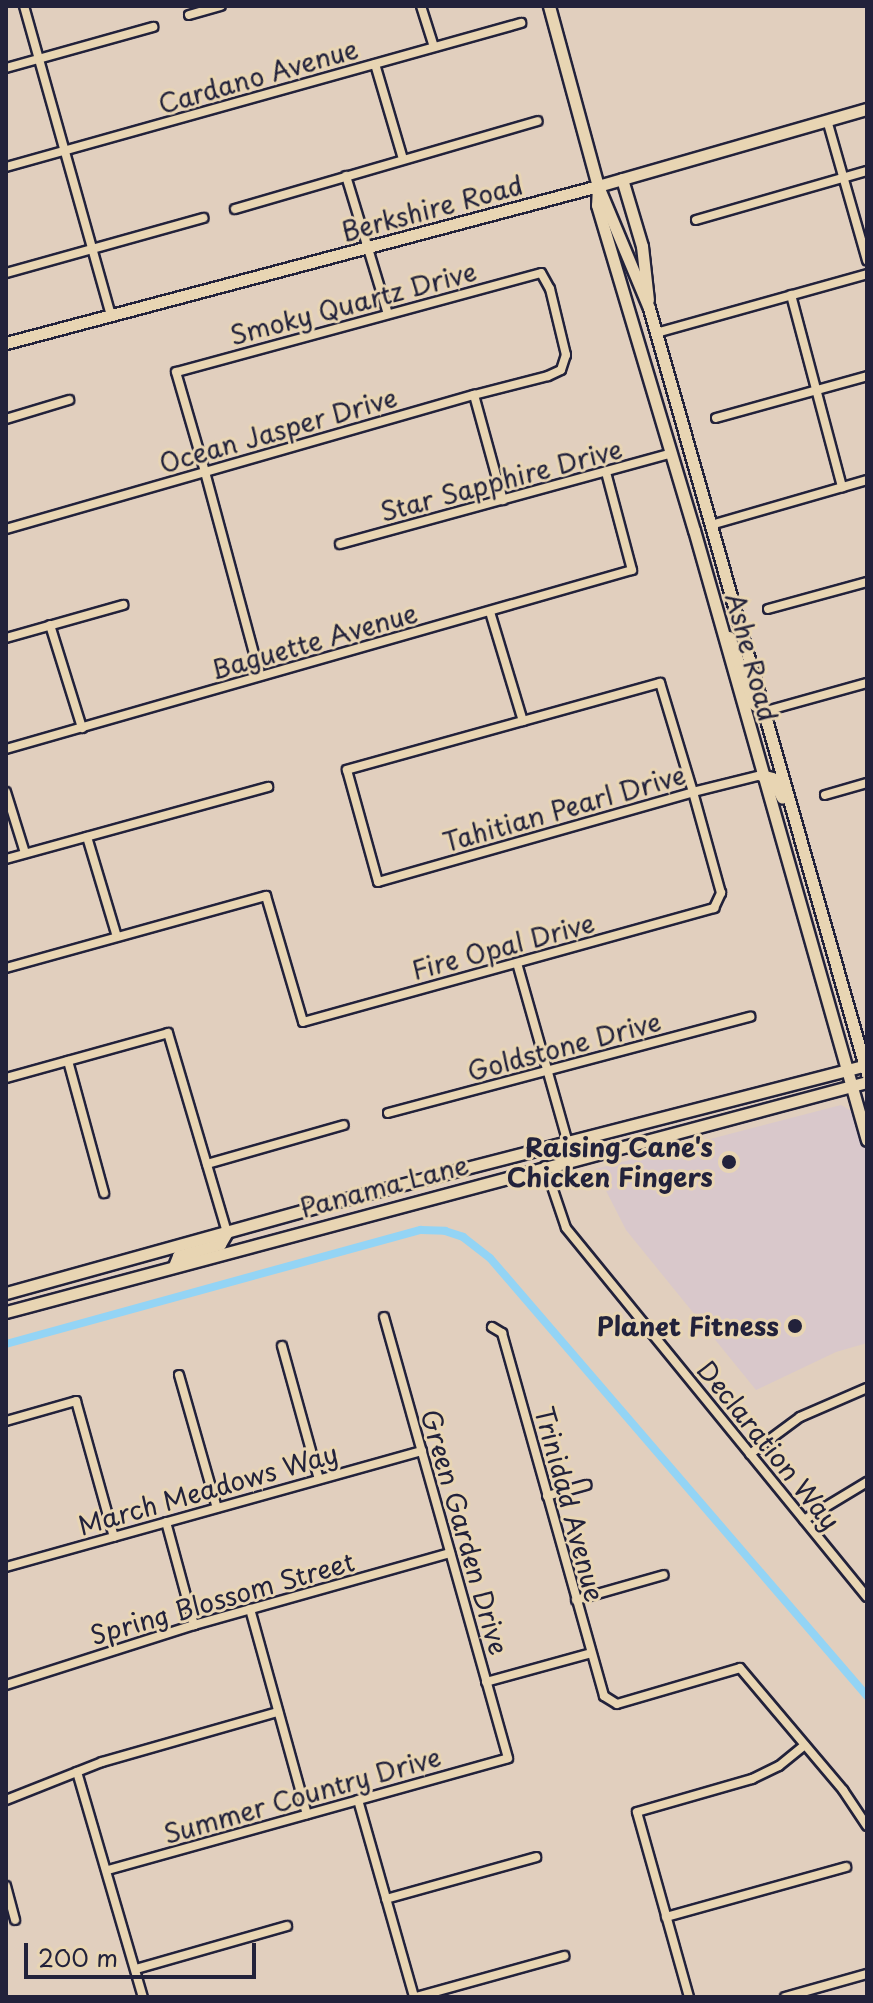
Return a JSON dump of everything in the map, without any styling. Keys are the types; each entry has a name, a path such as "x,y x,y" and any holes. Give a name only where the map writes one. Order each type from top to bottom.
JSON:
{"main road":[{"name":"Ashe Road","path":"549,6 598,186 649,308 866,1068"},
{"name":"Berkshire Road","path":"6,343 598,186 867,109"},
{"path":"622,179 642,246 649,308"},
{"name":"Ashe Road","path":"598,186 597,205 672,453 867,1140"},
{"path":"720,623 736,651 754,704 766,711"},
{"path":"761,775 777,784 792,834 802,845"},
{"path":"784,850 798,861 815,915 825,923"},
{"name":"Panama Lane","path":"6,1293 227,1232 847,1070 866,1068"},
{"name":"Panama Lane","path":"6,1312 867,1082"},
{"path":"545,1166 568,1143"},
{"path":"174,1266 178,1256 220,1244 227,1232"}],"street":[{"path":"24,6 111,316"},
{"path":"189,15 221,6"},
{"path":"421,6 434,47"},
{"name":"Cardano Avenue","path":"6,167 521,23"},
{"path":"6,68 153,27"},
{"path":"375,64 403,159"},
{"path":"827,120 867,260"},
{"path":"235,209 537,121"},
{"path":"696,220 867,171"},
{"path":"346,176 388,314"},
{"path":"6,273 203,218"},
{"name":"Smoky Quartz Drive","path":"205,472 176,372 541,273 550,289 566,355 561,370"},
{"path":"656,333 867,274"},
{"path":"791,295 842,487"},
{"name":"Ocean Jasper Drive","path":"6,529 561,370"},
{"path":"716,418 867,376"},
{"path":"474,395 503,500"},
{"path":"6,419 69,400"},
{"name":"Star Sapphire Drive","path":"340,544 672,453"},
{"path":"205,472 260,676"},
{"name":"Baguette Avenue","path":"6,749 632,570 606,472"},
{"path":"711,525 867,480"},
{"path":"768,609 867,582"},
{"path":"6,638 123,605"},
{"path":"490,612 523,721 660,683 693,792"},
{"path":"50,625 82,728"},
{"path":"766,711 867,683"},
{"name":"Tahitian Pearl Drive","path":"523,721 347,770 378,882 761,775"},
{"path":"825,795 867,783"},
{"path":"6,859 268,787"},
{"path":"6,792 25,853"},
{"name":"Fire Opal Drive","path":"117,937 266,896 303,1022 714,908 721,893 693,792"},
{"path":"6,968 117,937 87,837"},
{"path":"517,963 568,1143"},
{"name":"Goldstone Drive","path":"388,1113 750,1017"},
{"path":"6,1078 168,1033 227,1232"},
{"path":"68,1061 104,1193"},
{"path":"207,1164 344,1125"},
{"name":"Declaration Way","path":"545,1166 566,1228 804,1520 865,1590"},
{"name":"Green Garden Drive","path":"384,1317 508,1758"},
{"name":"Trinidad Avenue","path":"492,1327 502,1333 604,1696 617,1704 740,1668 805,1745"},
{"path":"282,1346 319,1479"},
{"path":"179,1375 217,1508"},
{"path":"750,1454 800,1417 867,1388"},
{"path":"6,1421 76,1401 114,1537"},
{"name":"March Meadows Way","path":"6,1566 422,1451"},
{"path":"804,1520 867,1482"},
{"path":"547,1496 586,1485"},
{"path":"166,1522 194,1625"},
{"name":"Spring Blossom Street","path":"6,1685 194,1625 450,1553"},
{"path":"576,1600 664,1575"},
{"path":"250,1609 307,1814"},
{"path":"486,1682 591,1653"},
{"path":"6,1800 114,1758 278,1712"},
{"path":"689,1997 637,1812 752,1779 779,1766 805,1745 854,1803 867,1826"},
{"name":"Summer Country Drive","path":"108,1870 508,1758"},
{"path":"77,1772 143,1997"},
{"path":"358,1800 415,1997 564,1956"},
{"path":"386,1899 536,1857"},
{"path":"666,1917 846,1867"},
{"path":"6,1886 15,1920"},
{"path":"136,1969 287,1926"},
{"path":"785,1997 867,1974"}],"shaded area":[{"path":"841,1105 855,1113 867,1156 867,1343 836,1352 756,1390 626,1230 595,1169"}],"waterway":[{"path":"6,1344 421,1230 445,1231 463,1237 490,1258 867,1696"}],"place":[{"name":"Raising Cane's Chicken Fingers","path":"729,1162"},
{"name":"Planet Fitness","path":"795,1326"}]}
